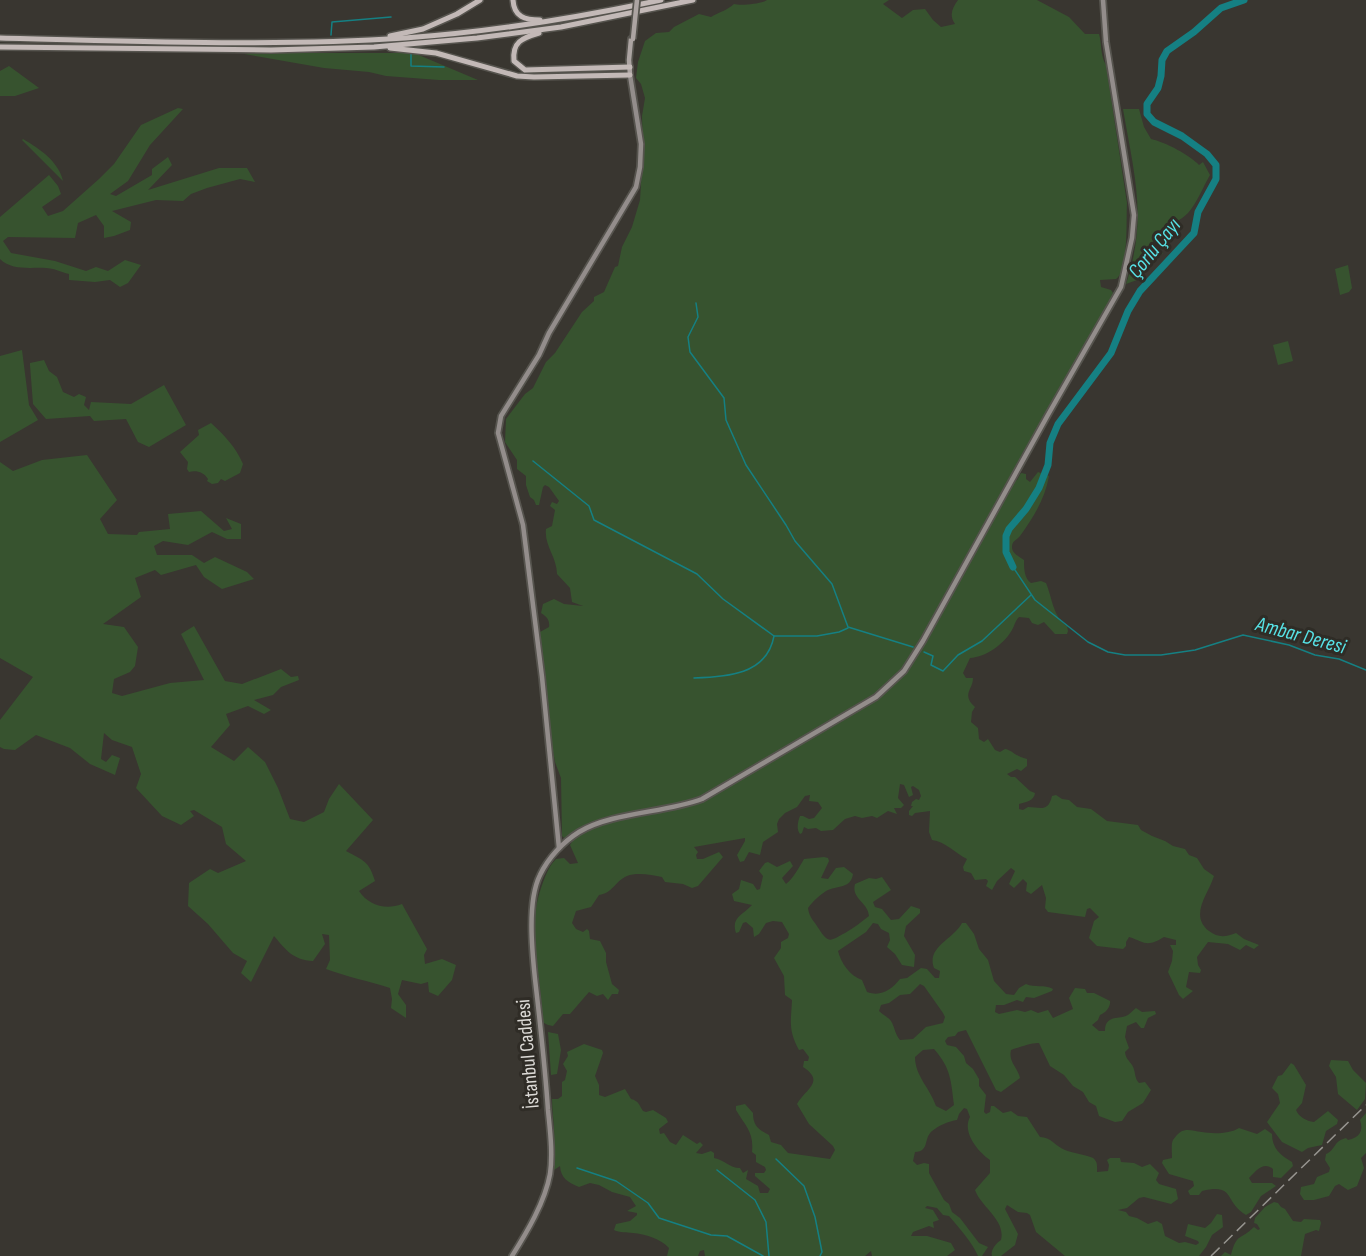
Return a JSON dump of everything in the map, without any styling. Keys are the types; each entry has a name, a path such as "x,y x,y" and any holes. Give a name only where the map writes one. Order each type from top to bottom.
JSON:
{"highway":[{"path":"374,39 423,29 457,14 480,0"},
{"path":"513,0 516,12 522,18 560,20"},
{"path":"0,38 268,43 404,38 498,29 560,20 661,0"},
{"path":"0,47 272,50 374,46 488,37 561,27 693,0"},
{"path":"561,27 529,36 518,42 514,47 514,61 519,67 532,71 630,67"},
{"path":"374,46 436,53 517,76 630,75"}],"main road":[{"path":"630,75 636,0"}],"street":[{"name":"İstanbul Caddesi","path":"512,1256 527,1231 546,1190 550,1173 551,1153 544,1061 531,940 539,875 559,848 581,831 616,818 686,806 719,791 876,697 904,671 923,641 1123,281 1132,238 1134,214 1106,42 1103,0"},
{"path":"559,848 542,677 523,525 498,433 501,416 636,187 641,144 630,75"}],"green space":[{"path":"767,0 889,0 883,4 902,18 913,10 925,9 941,27 955,24 952,12 958,0 1037,0 1069,17 1085,34 1099,34 1106,65 1127,203 1123,266 1116,279 1100,280 1101,287 1113,293 1099,322 1060,386 1040,427 1023,452 1012,478 1014,481 1021,473 1026,474 1026,479 1030,482 1038,472 1049,476 1038,508 1013,543 1012,549 1024,560 1025,573 1031,583 1041,581 1046,583 1056,612 1067,626 1068,631 1067,634 1055,634 1044,622 1038,625 1032,623 1029,618 1019,617 1012,630 994,649 970,658 963,673 966,678 973,678 968,695 975,707 971,722 978,728 979,739 984,742 988,739 995,750 1000,752 1005,749 1027,759 1027,766 1021,771 1017,769 1007,774 1015,777 1035,793 1027,802 1019,804 1019,809 1046,807 1052,796 1056,795 1069,800 1077,807 1091,809 1107,821 1138,825 1141,830 1152,836 1185,849 1214,876 1200,912 1203,925 1216,935 1225,936 1236,933 1259,945 1254,949 1246,945 1240,950 1228,944 1208,942 1197,957 1200,973 1189,972 1186,987 1193,991 1183,999 1168,972 1173,951 1170,945 1176,945 1176,940 1164,937 1146,943 1129,937 1123,949 1097,946 1089,938 1094,921 1099,917 1090,908 1087,909 1085,917 1048,912 1045,908 1046,898 1042,885 1031,894 1026,891 1027,883 1023,879 1014,888 1009,884 1015,871 1011,868 997,881 992,890 986,886 988,881 986,879 975,880 971,873 964,871 963,867 967,859 932,840 929,832 930,811 909,815 913,806 911,806 912,802 919,800 921,796 919,790 913,786 911,787 913,795 909,797 904,785 900,784 898,798 904,805 901,808 894,808 897,814 888,811 877,818 855,816 845,819 833,830 821,831 804,827 800,834 798,823 800,816 814,818 822,808 818,802 809,801 810,795 805,796 797,807 779,819 778,832 763,842 760,855 749,852 744,861 740,862 737,855 745,838 694,847 698,852 697,859 703,859 719,852 723,857 698,886 692,888 683,884 665,882 662,877 644,874 623,878 608,892 599,895 591,907 576,911 572,923 576,929 583,932 587,929 590,939 600,941 606,953 612,984 619,990 618,994 612,994 608,1000 603,994 597,996 589,992 570,1014 563,1014 553,1026 542,1022 535,939 536,906 545,876 556,859 564,858 570,864 578,863 570,845 576,836 573,834 564,838 562,836 561,778 551,741 540,632 549,627 549,622 541,613 543,604 554,599 564,604 583,606 572,602 570,588 557,574 547,541 546,529 552,526 555,510 550,506 552,502 557,504 559,501 545,485 539,505 536,505 530,497 526,476 517,469 517,460 505,442 506,419 525,394 533,388 546,362 555,353 582,312 594,301 594,297 604,292 615,267 618,266 622,247 632,227 640,200 643,150 642,116 645,98 641,84 636,78 638,62 645,41 656,33 669,32 699,14 711,17 734,4 761,3"},
{"path":"414,53 478,80 386,76 244,54"},
{"path":"9,66 39,88 15,96 0,96 0,71"},
{"path":"178,108 183,109 150,145 128,181 110,194 116,196 152,175 152,169 168,157 172,165 148,190 219,168 247,168 255,182 240,179 191,194 183,201 156,200 112,211 131,222 130,230 114,236 104,238 104,226 96,215 78,223 75,238 8,237 3,241 11,253 55,261 86,271 96,267 108,271 125,260 141,265 128,283 120,287 110,280 95,282 69,280 69,274 54,269 16,267 0,259 0,217 49,175 61,194 42,207 48,216 63,211 99,179 114,164 141,125"},
{"path":"1123,109 1139,109 1144,127 1151,139 1177,149 1199,165 1203,162 1210,175 1188,213 1158,233 1155,249 1163,253 1137,280 1126,284 1133,260 1138,217 1135,176"},
{"path":"22,140 42,151 53,162 63,181"},
{"path":"1348,265 1352,288 1349,292 1340,295 1335,269"},
{"path":"1288,341 1293,361 1278,365 1273,345"},
{"path":"22,350 29,405 38,420 0,442 0,356"},
{"path":"44,360 49,371 57,377 63,392 74,397 79,394 86,397 84,405 89,410 91,402 131,404 164,385 186,425 149,447 138,442 126,419 94,421 90,416 46,419 33,404 30,365 30,363"},
{"path":"211,423 237,452 243,464 240,473 225,481 221,479 218,483 212,484 202,473 189,472 188,462 180,452 199,435 198,430"},
{"path":"87,455 117,500 100,519 108,534 137,535 139,532 170,529 168,514 201,511 224,531 232,529 226,518 241,524 241,539 227,539 212,532 188,545 163,541 154,546 157,555 192,555 204,563 215,557 247,572 254,579 222,589 204,577 196,565 161,575 155,570 135,578 141,597 103,624 124,627 138,647 135,666 130,672 114,679 112,693 122,696 170,683 204,680 181,634 194,626 225,681 242,684 281,669 291,677 298,676 299,680 281,687 273,695 254,700 271,710 264,714 248,706 226,714 230,725 211,747 234,761 248,747 265,762 290,819 304,822 324,812 339,784 373,820 346,851 365,862 375,881 359,891 368,900 378,905 390,907 402,904 427,949 424,955 425,964 442,959 456,965 452,980 438,996 429,992 428,982 421,984 402,980 398,994 406,1005 406,1018 391,1008 390,988 326,969 330,960 329,935 322,934 325,944 313,961 295,956 286,950 274,936 251,982 241,973 247,961 233,953 208,924 188,906 189,883 210,869 218,873 246,861 226,844 222,827 194,810 190,811 194,816 181,825 162,816 136,788 141,774 132,747 112,740 104,733 101,759 106,762 112,755 120,758 115,775 90,764 70,748 36,735 15,750 0,747 0,720 33,677 0,658 0,462 13,471 42,460"},
{"path":"828,858 829,861 821,878 828,879 836,868 844,867 853,874 849,882 826,891 808,908 809,914 822,934 830,940 845,933 869,916 854,889 855,884 869,878 882,877 891,890 873,902 875,907 882,909 891,920 899,919 911,906 920,909 920,913 906,926 904,936 915,955 914,967 902,965 887,947 890,940 889,933 881,929 878,924 873,923 866,932 838,951 847,968 862,980 867,992 877,994 885,992 900,979 907,978 921,968 927,969 935,978 939,978 940,971 934,968 934,954 962,923 966,923 974,934 979,949 988,960 994,981 1006,994 1014,995 1026,984 1053,989 1034,998 1026,997 1023,1002 1017,1000 1004,1005 996,1005 995,1012 999,1014 1017,1010 1025,1012 1031,1010 1038,1013 1048,1010 1053,1018 1073,1009 1069,998 1075,988 1085,989 1087,993 1094,993 1110,1001 1108,1009 1092,1025 1099,1031 1105,1031 1107,1022 1110,1020 1128,1015 1136,1008 1142,1012 1155,1011 1156,1014 1148,1018 1144,1028 1136,1022 1127,1026 1125,1037 1129,1048 1125,1052 1126,1056 1133,1067 1137,1081 1145,1082 1151,1090 1143,1103 1128,1112 1122,1121 1115,1122 1099,1116 1096,1106 1089,1102 1083,1092 1050,1066 1039,1043 1011,1050 1011,1058 1020,1078 1001,1092 996,1090 966,1030 948,1037 945,1041 947,1045 956,1047 979,1079 979,1086 986,1095 984,1112 986,1114 990,1112 991,1106 994,1106 1003,1113 1011,1111 1018,1116 1027,1117 1040,1137 1047,1138 1068,1151 1093,1158 1097,1172 1108,1171 1107,1160 1110,1158 1120,1158 1121,1162 1134,1163 1142,1167 1150,1164 1159,1173 1156,1180 1159,1184 1176,1189 1178,1199 1171,1204 1144,1197 1139,1198 1127,1208 1118,1210 1148,1224 1157,1221 1162,1224 1165,1236 1179,1243 1196,1245 1198,1241 1185,1236 1188,1224 1205,1228 1217,1214 1222,1215 1223,1227 1212,1235 1199,1256 1065,1256 1036,1232 1030,1215 1018,1212 1007,1205 1005,1209 1018,1234 1015,1245 1001,1256 992,1256 994,1247 1001,1240 1002,1233 997,1220 975,1190 990,1173 990,1160 980,1152 969,1135 970,1117 967,1109 964,1108 957,1120 944,1124 929,1134 925,1147 915,1152 913,1161 917,1165 929,1164 929,1173 952,1212 960,1218 979,1243 988,1247 982,1256 978,1256 969,1240 949,1216 943,1215 937,1208 927,1206 925,1208 933,1210 939,1220 933,1222 934,1228 929,1226 913,1232 911,1236 927,1236 951,1243 955,1250 947,1256 872,1256 871,1251 865,1256 705,1256 704,1250 700,1251 698,1256 667,1256 669,1248 657,1240 643,1234 614,1230 616,1224 630,1221 637,1215 637,1213 627,1211 636,1206 630,1197 590,1183 579,1187 566,1180 560,1166 554,1170 552,1099 562,1096 562,1082 565,1080 567,1071 563,1064 568,1056 567,1052 584,1044 602,1050 603,1053 595,1076 599,1085 599,1095 605,1097 625,1089 643,1111 653,1110 666,1118 668,1122 659,1129 660,1134 664,1133 670,1142 676,1145 683,1135 697,1144 700,1142 703,1145 696,1153 711,1151 714,1153 714,1158 740,1168 743,1173 748,1170 746,1179 758,1186 760,1193 768,1193 770,1189 755,1176 755,1173 764,1173 766,1170 756,1162 756,1155 752,1152 750,1134 736,1106 745,1104 753,1113 757,1127 769,1135 771,1142 781,1145 788,1153 830,1159 835,1150 833,1146 809,1124 797,1104 812,1086 813,1077 803,1067 804,1061 808,1061 809,1057 803,1049 799,1050 793,1037 792,1000 785,995 784,976 774,958 781,948 781,942 788,938 789,934 782,922 773,921 766,923 759,934 754,937 753,928 746,922 736,933 736,920 752,905 734,901 732,894 739,889 741,880 753,884 757,890 760,889 763,876 759,871 768,862 777,867 790,861 793,866 782,878 786,884 804,859","holes":["920,984 924,986 943,1013 945,1017 943,1023 926,1027 913,1039 900,1040 891,1021 879,1011 881,1005 889,1003 900,995 910,994","934,1049 944,1062 951,1082 954,1105 946,1111 936,1106 917,1070 915,1057 923,1050"]},
{"path":"548,1032 558,1034 561,1050 557,1074 551,1075"},
{"path":"1331,1060 1348,1061 1353,1070 1366,1083 1365,1099 1357,1110 1338,1094 1336,1077 1329,1066"},
{"path":"1291,1063 1306,1085 1302,1103 1296,1110 1299,1115 1314,1122 1328,1111 1338,1120 1337,1124 1326,1131 1322,1145 1302,1152 1282,1142 1267,1122 1280,1103 1278,1094 1272,1088 1278,1076 1282,1075"},
{"path":"1366,1113 1366,1153 1361,1158 1364,1168 1357,1186 1348,1190 1339,1184 1329,1196 1304,1200 1300,1194 1301,1187 1314,1184 1317,1177 1329,1172 1330,1168 1325,1160 1326,1154 1342,1139 1348,1140 1358,1136 1361,1131 1360,1120"},
{"path":"1239,1128 1257,1134 1265,1129 1272,1134 1273,1143 1278,1151 1292,1162 1293,1166 1281,1178 1273,1177 1273,1169 1263,1166 1249,1178 1252,1183 1272,1183 1276,1186 1261,1196 1251,1212 1246,1215 1239,1210 1225,1191 1220,1189 1190,1195 1188,1191 1194,1186 1193,1181 1169,1174 1162,1163 1163,1160 1172,1158 1172,1141 1183,1131 1221,1133"},
{"path":"1274,1202 1285,1209 1293,1221 1320,1220 1319,1231 1305,1234 1301,1256 1221,1256 1225,1252 1231,1255 1237,1240 1254,1227 1260,1229 1254,1223 1255,1218 1265,1207"}],"waterway":[{"name":"Çorlu Çayı","path":"1013,567 1006,552 1006,536 1039,488 1048,465 1050,443 1058,424 1111,353 1128,311 1140,291 1194,233 1198,212 1216,179 1216,165 1207,154 1182,136 1154,122 1147,114 1147,104 1158,88 1162,60 1167,51 1194,32 1221,8 1244,0"},
{"path":"331,35 332,22 391,17"},
{"path":"411,52 411,66 444,67"},
{"path":"696,303 698,317 688,337 690,352 724,398 726,420 746,465 795,541 832,584 848,627 913,647"},
{"path":"533,461 589,506 594,520 697,574 723,599 774,636 817,636 848,628"},
{"name":"Ambar Deresi","path":"1013,567 1035,600 1088,642 1108,652 1125,655 1161,655 1195,650 1243,635 1289,645 1315,655 1339,659 1366,670"},
{"path":"924,652 933,656 931,665 943,671 958,655 982,641 1031,595"},
{"path":"694,678 732,675 754,666 770,649 774,636"},
{"path":"776,1159 804,1186 815,1217 822,1252 820,1256"},
{"path":"577,1168 616,1181 648,1203 659,1218 711,1235 727,1236 763,1256"},
{"path":"717,1170 755,1200 766,1222 769,1256"}],"railway":[{"path":"1211,1256 1366,1105"}]}
